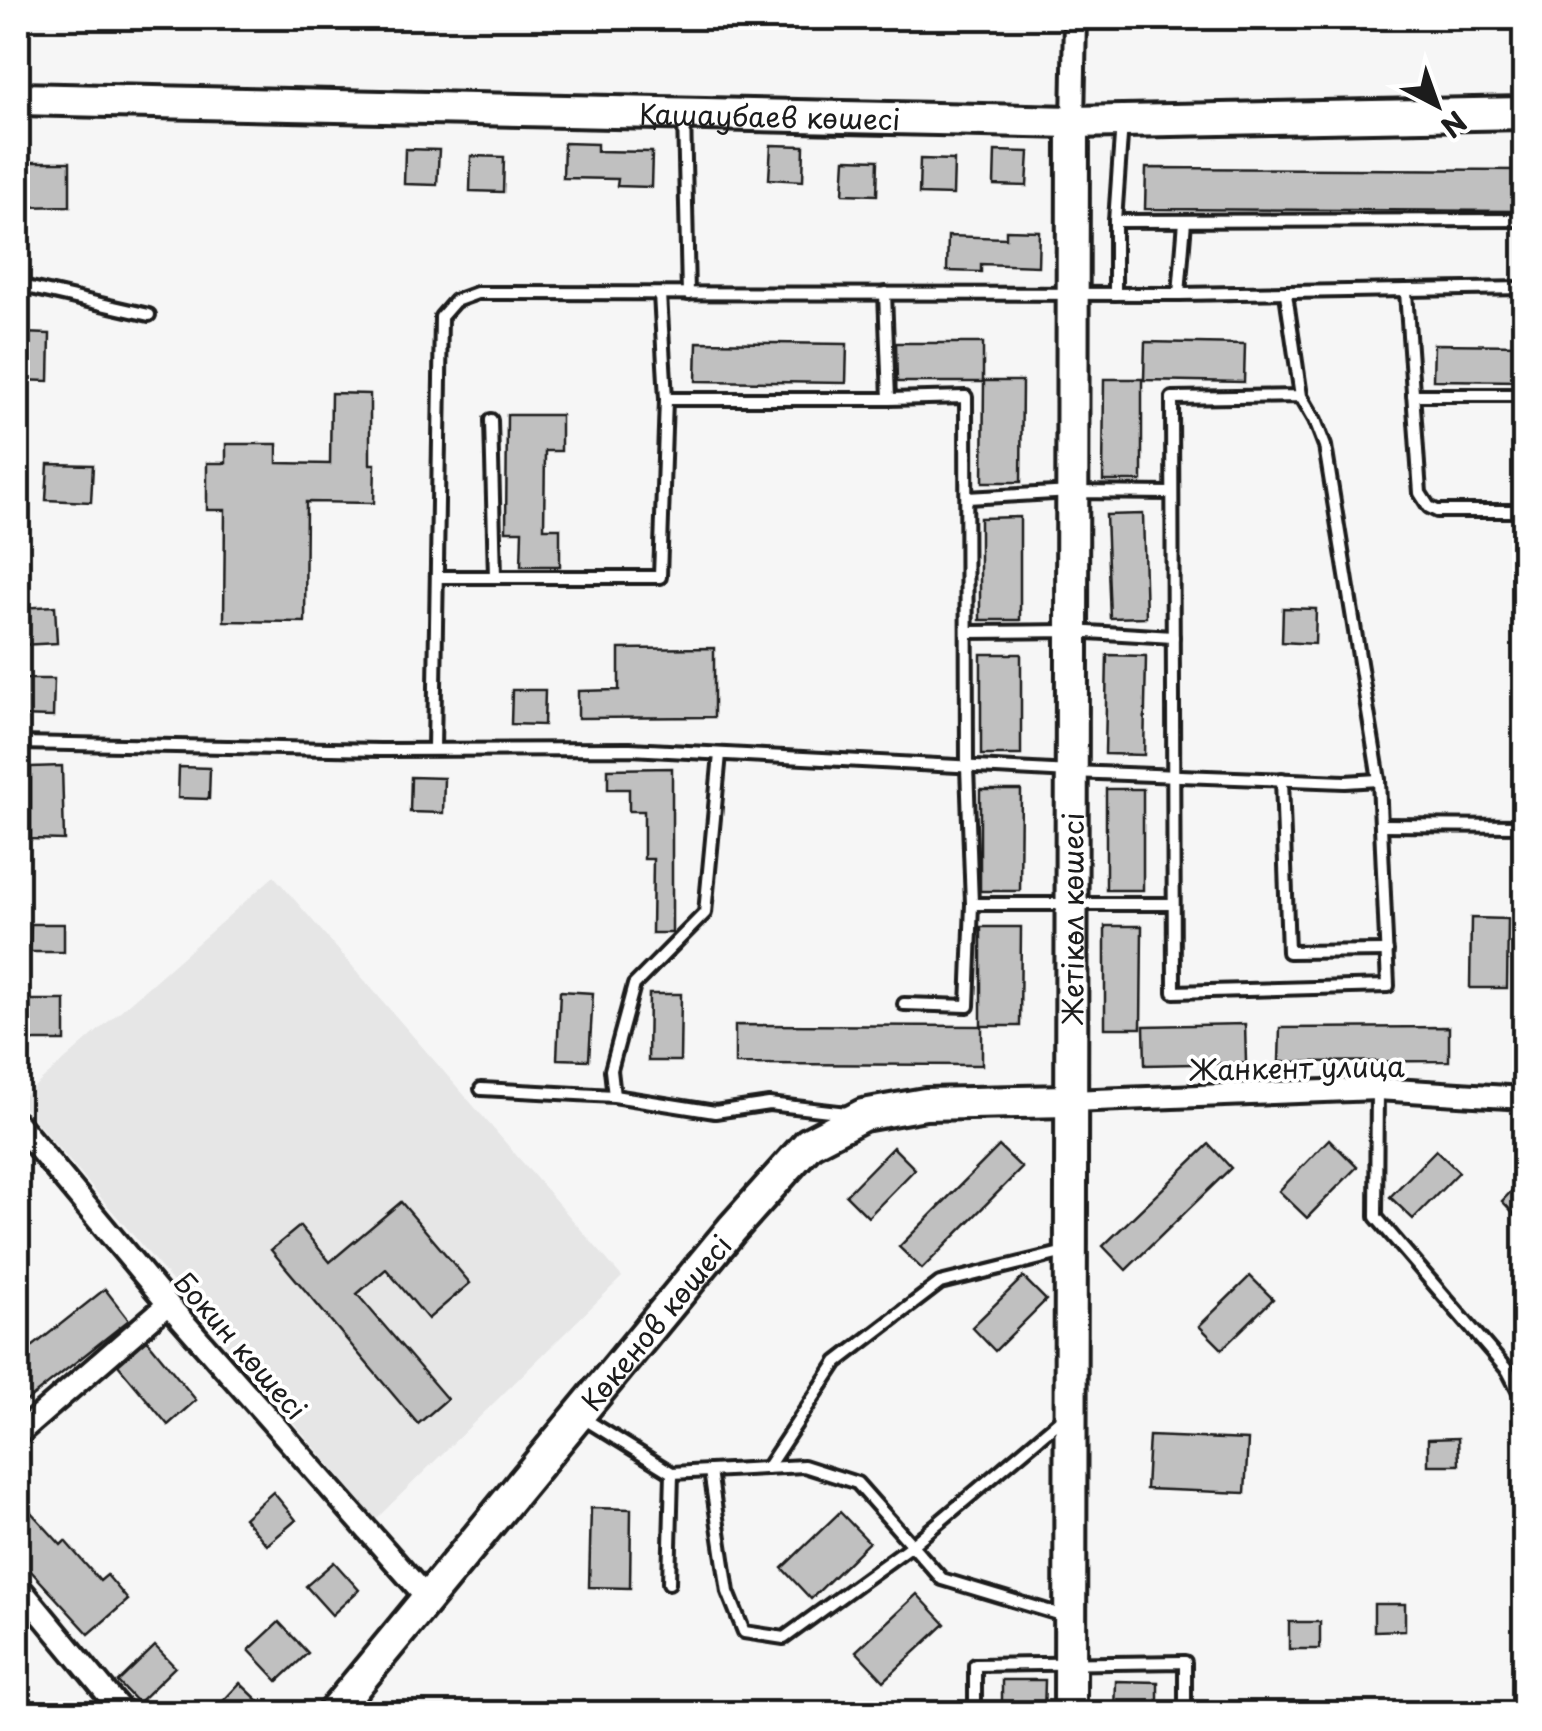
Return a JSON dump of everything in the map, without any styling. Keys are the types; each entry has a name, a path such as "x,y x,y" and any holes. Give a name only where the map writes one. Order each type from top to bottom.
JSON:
{"street":[{"path":"1073,122 1074,18"},
{"name":"Қашаубаев көшесі","path":"18,100 1073,122 1524,113"},
{"name":"Жетікөл көшесі","path":"1070,1714 1073,122"},
{"name":"Жанкент улица","path":"1070,1100 1377,1089 1524,1098"},
{"name":"Көкенов көшесі","path":"332,1714 732,1229 808,1143 863,1115 925,1104 1070,1100"},
{"name":"Бокин көшесі","path":"18,1124 168,1304 426,1598"},
{"path":"18,1434 168,1304"},
{"path":"18,1586 124,1714"}],"lane":[{"path":"684,114 688,294"},
{"path":"1116,294 1115,221 1122,121"},
{"path":"1115,221 1524,220"},
{"path":"1179,294 1184,221"},
{"path":"18,285 149,316"},
{"path":"434,749 442,317 455,301 477,293 1286,294 1524,288"},
{"path":"1406,292 1420,493 1429,507 1437,510 1524,511"},
{"path":"885,293 889,398"},
{"path":"439,577 660,577 666,399 660,294"},
{"path":"1286,294 1301,396 1324,446 1379,780 1388,986 1174,992 1172,398 1301,396"},
{"path":"1413,396 1524,395"},
{"path":"666,399 966,397 967,767 972,904 968,1006 904,1004"},
{"path":"491,420 495,577"},
{"path":"966,498 1072,492 1172,493"},
{"path":"967,632 1071,631 1172,638"},
{"path":"18,742 630,749 1071,772 1379,780"},
{"path":"614,1096 611,1070 634,985 706,913 720,754"},
{"path":"1282,779 1288,952 1387,951"},
{"path":"1381,825 1524,826"},
{"path":"972,904 1174,904"},
{"path":"481,1089 614,1096 716,1112 770,1104 863,1115"},
{"path":"1377,1089 1376,1216 1508,1371 1524,1402"},
{"path":"768,1468 837,1362 940,1283 1070,1250"},
{"path":"710,1471 728,1592 744,1632 784,1638 912,1545 1070,1411"},
{"path":"578,1415 672,1473 804,1466 857,1483 942,1579 1070,1617"},
{"path":"668,1584 672,1473"},
{"path":"975,1714 974,1664 1070,1662 1185,1662 1185,1714"}],"shaded area":[{"path":"274,876 622,1277 376,1519 18,1101"}],"building":[{"path":"564,143 597,144 597,151 652,152 651,187 617,186 618,179 563,178"},
{"path":"771,145 804,146 803,181 769,179"},
{"path":"405,149 439,150 437,185 404,184"},
{"path":"995,151 1029,152 1027,186 994,185"},
{"path":"471,156 504,157 503,192 470,191"},
{"path":"845,159 878,160 877,195 843,194"},
{"path":"920,159 954,160 953,195 919,194"},
{"path":"22,162 70,162 70,206 22,207"},
{"path":"1146,168 1521,170 1520,211 1145,209"},
{"path":"1006,230 1039,231 1038,266 981,264 981,272 947,271 948,236 1006,238"},
{"path":"20,333 50,334 49,381 19,380"},
{"path":"697,342 847,344 846,383 696,381"},
{"path":"1145,342 1245,344 1244,382 1144,380"},
{"path":"896,343 983,343 983,382 897,382"},
{"path":"1434,344 1524,345 1524,381 1433,380"},
{"path":"1104,379 1142,379 1142,481 1103,481"},
{"path":"984,381 1022,381 1021,482 983,482"},
{"path":"331,393 370,394 374,503 306,502 305,622 224,621 225,510 207,510 207,463 226,463 226,444 277,444 277,463 330,464"},
{"path":"507,415 561,415 561,451 545,451 544,528 560,528 560,566 521,566 522,531 506,531"},
{"path":"48,464 93,465 91,502 46,500"},
{"path":"1143,514 1146,617 1110,618 1106,515"},
{"path":"1020,517 1020,620 980,620 980,518"},
{"path":"55,606 57,643 21,645 19,608"},
{"path":"1283,608 1316,609 1315,644 1282,642"},
{"path":"714,648 714,717 578,718 578,691 619,690 619,649"},
{"path":"981,654 1021,654 1021,755 981,755"},
{"path":"1107,655 1146,656 1144,755 1105,754"},
{"path":"18,679 54,679 53,717 18,716"},
{"path":"512,690 545,690 544,725 511,724"},
{"path":"62,766 64,840 31,839 31,767"},
{"path":"179,767 210,768 209,799 178,798"},
{"path":"672,768 672,933 652,933 653,859 644,859 644,811 629,811 629,789 608,789 608,769"},
{"path":"411,777 444,778 443,813 410,812"},
{"path":"1106,789 1143,789 1143,890 1106,890"},
{"path":"980,790 1021,790 1020,891 980,891"},
{"path":"1471,918 1508,919 1507,988 1470,988"},
{"path":"31,924 64,924 64,952 30,952"},
{"path":"1105,926 1142,926 1141,1028 1105,1028"},
{"path":"981,927 1021,927 1020,1026 982,1026 982,1065 735,1064 735,1025 981,1026"},
{"path":"560,991 593,993 589,1060 557,1059"},
{"path":"649,994 681,994 680,1061 648,1061"},
{"path":"28,1000 65,1000 65,1041 29,1041"},
{"path":"1245,1024 1246,1063 1145,1065 1144,1026"},
{"path":"1449,1027 1449,1061 1279,1062 1280,1028"},
{"path":"1329,1139 1357,1167 1307,1218 1279,1191"},
{"path":"1209,1144 1231,1168 1126,1270 1103,1246"},
{"path":"999,1146 1022,1168 922,1269 899,1247"},
{"path":"893,1147 915,1169 868,1217 846,1195"},
{"path":"1436,1150 1459,1172 1413,1219 1390,1197"},
{"path":"1524,1178 1524,1224 1502,1201"},
{"path":"401,1202 470,1283 428,1319 386,1269 357,1294 447,1399 418,1424 271,1250 300,1226 330,1262"},
{"path":"1250,1276 1273,1299 1222,1349 1199,1326"},
{"path":"1023,1277 1046,1300 995,1351 972,1327"},
{"path":"105,1289 129,1320 18,1408 18,1358"},
{"path":"147,1340 196,1400 168,1425 118,1365"},
{"path":"1149,1436 1248,1440 1245,1493 1146,1489"},
{"path":"1458,1438 1459,1465 1428,1465 1428,1439"},
{"path":"273,1492 296,1520 267,1545 244,1518"},
{"path":"18,1498 61,1545 65,1541 100,1581 107,1575 128,1600 89,1634 18,1557"},
{"path":"591,1508 631,1509 630,1588 589,1587"},
{"path":"840,1512 869,1542 811,1599 782,1568"},
{"path":"334,1562 359,1590 332,1615 306,1586"},
{"path":"917,1594 945,1624 884,1681 856,1651"},
{"path":"1374,1604 1405,1604 1405,1630 1374,1631"},
{"path":"279,1622 308,1653 278,1681 249,1650"},
{"path":"1289,1622 1320,1622 1320,1649 1289,1649"},
{"path":"155,1646 175,1667 138,1703 118,1682"},
{"path":"1002,1680 1045,1680 1044,1714 1002,1714"},
{"path":"1116,1681 1158,1682 1158,1714 1115,1714"},
{"path":"240,1683 260,1702 249,1714 211,1714"}]}
